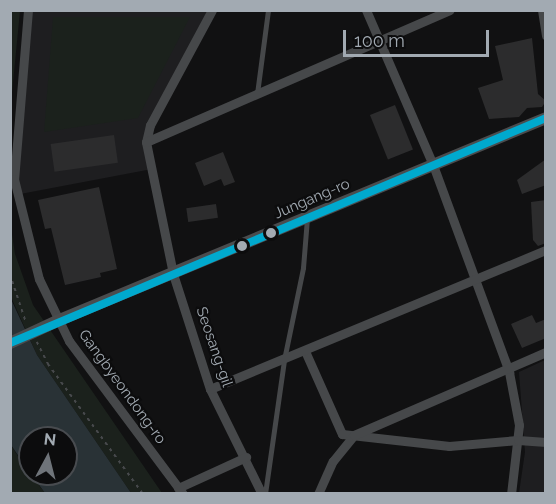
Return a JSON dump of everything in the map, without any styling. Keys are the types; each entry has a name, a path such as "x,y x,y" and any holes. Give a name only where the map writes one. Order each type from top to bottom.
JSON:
{"street":[{"name":"Gangbyeondong-ro","path":"28,10 14,154 15,195 39,279 57,321 181,491"},
{"path":"146,142 150,125 212,10"},
{"path":"366,10 433,165 508,369 518,410 518,440 511,494"},
{"path":"146,142 449,10"},
{"path":"542,10 546,36"},
{"name":"Jungang-ro","path":"10,343 57,321 546,118"},
{"name":"Seosang-gil","path":"146,142 173,274 210,389 263,494"},
{"path":"210,389 546,250"},
{"path":"305,351 342,434 449,446 518,440 546,442"},
{"path":"318,494 333,461 354,435 546,352"},
{"path":"181,491 246,457"}],"lane":[{"path":"257,94 268,10"},
{"path":"263,494 284,360 303,268 307,217"}],"path":[{"path":"10,274 29,327"},
{"path":"34,337 48,364 143,494"}],"shaded area":[{"path":"10,11 20,11 11,103"},
{"path":"28,11 212,11 150,125 152,169 15,195"},
{"path":"53,17 190,17 138,118 44,132"},
{"path":"10,221 15,254 33,305 162,493 131,493 37,355 11,297"},
{"path":"10,297 37,355 131,493 45,493 40,486 78,486 78,426 18,426 18,455 11,445"},
{"path":"545,360 545,493 519,493 525,452 519,372"},
{"path":"10,444 18,456 18,486 39,486 45,493 11,493"}],"building":[{"path":"532,38 538,94 546,101 542,107 527,108 519,117 489,119 478,88 503,80 495,46"},
{"path":"395,105 413,150 388,160 370,115"},
{"path":"114,135 118,163 55,172 51,144"},
{"path":"223,152 235,182 224,186 221,179 204,186 195,163"},
{"path":"546,159 546,185 522,194 517,180"},
{"path":"99,187 117,269 100,273 101,277 65,285 51,228 45,229 38,200"},
{"path":"546,200 546,243 538,246 533,240 531,202"},
{"path":"216,204 218,218 188,222 186,208"},
{"path":"532,315 536,323 546,319 546,338 522,348 511,324"}],"transit line":[{"path":"10,343 546,118"}]}
